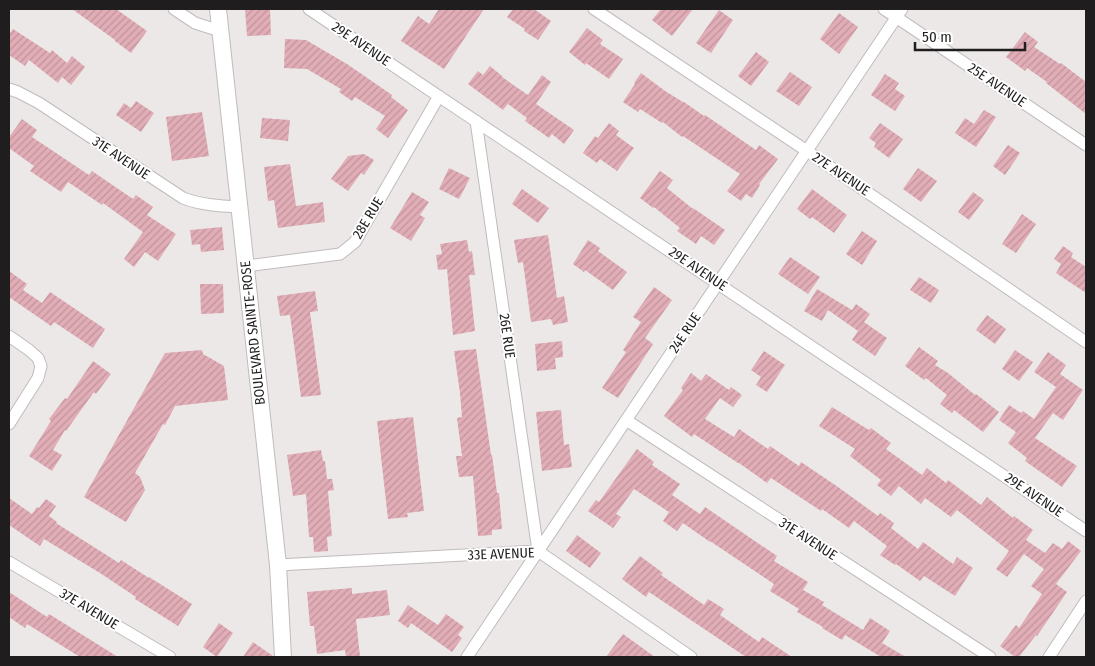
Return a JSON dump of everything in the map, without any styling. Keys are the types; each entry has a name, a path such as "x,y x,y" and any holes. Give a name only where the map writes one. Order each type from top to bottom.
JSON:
{"street":[{"path":"174,9 195,22 220,31"},
{"name":"BOULEVARD SAINTE-ROSE","path":"218,9 278,566 283,657"},
{"name":"29E AVENUE","path":"309,9 323,13 439,96 1086,531"},
{"name":"27E AVENUE","path":"594,9 807,151 1086,342"},
{"name":"25E AVENUE","path":"884,9 899,13 1086,145"},
{"name":"24E RUE","path":"467,657 899,13"},
{"name":"31E AVENUE","path":"9,89 39,103 183,198 204,204 240,207"},
{"name":"28E RUE","path":"246,266 340,254 355,242 439,96"},
{"name":"26E RUE","path":"476,121 538,551"},
{"path":"9,336 38,358 41,366 38,378 9,424"},
{"name":"31E AVENUE","path":"626,420 990,657"},
{"name":"33E AVENUE","path":"278,566 538,551 692,657"},
{"name":"37E AVENUE","path":"9,562 170,657"},
{"path":"1049,657 1086,601"}],"building":[{"path":"72,9 116,9 147,31 131,53"},
{"path":"245,9 270,9 271,35 247,36"},
{"path":"439,9 484,9 444,69 401,41 418,16 429,24"},
{"path":"513,9 534,9 551,21 538,40 507,17"},
{"path":"661,9 693,9 672,36 652,20"},
{"path":"719,10 733,20 711,53 696,43"},
{"path":"839,13 858,27 839,54 820,39"},
{"path":"587,28 603,40 600,44 623,59 609,79 586,63 585,65 569,52"},
{"path":"13,29 50,53 52,50 67,63 72,56 85,67 71,85 62,77 58,83 29,60 25,66 9,55 9,35"},
{"path":"1025,32 1038,42 1034,47 1061,63 1086,82 1086,114 1047,82 1027,68 1025,71 1006,57"},
{"path":"285,39 306,40 347,64 392,95 391,97 408,110 388,138 376,129 385,116 355,97 352,101 339,92 341,89 307,69 284,68"},
{"path":"756,52 769,62 751,86 738,76"},
{"path":"490,66 528,95 542,75 551,82 536,104 574,130 564,144 552,134 549,138 525,121 527,118 508,104 503,110 468,84 478,71 483,75"},
{"path":"790,72 812,87 799,106 776,91"},
{"path":"641,73 665,91 705,115 756,150 759,145 778,159 759,184 752,198 746,194 741,201 727,191 740,174 682,137 663,122 640,109 638,112 623,102"},
{"path":"885,74 899,83 895,89 905,96 895,111 871,95"},
{"path":"136,101 154,113 141,132 116,115 124,103 131,108"},
{"path":"984,110 996,117 976,147 955,133 965,118 974,124"},
{"path":"202,112 209,156 172,161 166,117"},
{"path":"262,118 290,120 288,141 260,138"},
{"path":"22,119 37,130 32,137 89,175 92,171 133,199 136,195 153,207 147,215 176,234 158,261 145,252 134,267 124,259 143,232 103,203 102,205 68,182 61,192 30,171 34,166 9,148 9,137"},
{"path":"609,123 619,131 616,135 634,148 617,171 600,159 597,163 583,153 595,136 598,138"},
{"path":"880,123 903,139 889,158 874,147 876,143 869,138"},
{"path":"1008,145 1020,153 1005,175 993,166"},
{"path":"364,154 374,160 364,175 361,173 348,191 331,179 348,156"},
{"path":"290,164 296,206 323,202 325,222 278,228 274,200 268,201 264,167"},
{"path":"449,168 470,178 459,199 439,189"},
{"path":"918,168 937,181 921,202 903,189"},
{"path":"660,171 673,180 667,188 693,209 725,230 714,245 701,236 696,244 677,231 680,228 640,198"},
{"path":"522,189 549,208 538,223 512,204"},
{"path":"812,189 847,215 834,233 797,209"},
{"path":"412,192 429,202 420,215 425,218 411,241 390,228"},
{"path":"973,192 984,200 969,220 958,212"},
{"path":"1022,214 1036,224 1016,253 1002,244"},
{"path":"222,227 224,250 201,252 200,244 192,245 190,230"},
{"path":"862,231 877,241 862,265 846,254"},
{"path":"548,235 557,298 564,296 568,322 553,325 551,319 531,322 523,262 518,263 514,240"},
{"path":"467,240 469,252 472,251 475,275 469,275 475,331 453,335 447,269 438,270 436,255 442,254 440,244"},
{"path":"588,240 600,248 598,251 627,272 613,290 585,270 584,272 573,264"},
{"path":"1063,246 1073,253 1071,257 1086,267 1086,293 1056,273 1061,264 1054,259"},
{"path":"790,257 820,277 808,294 778,274"},
{"path":"9,271 27,284 23,290 42,303 50,292 105,329 93,348 54,322 51,326 9,297"},
{"path":"919,277 939,290 931,303 910,290"},
{"path":"200,284 223,284 224,313 201,314"},
{"path":"654,287 672,300 645,338 653,344 618,398 602,388 626,352 623,350 641,322 633,317"},
{"path":"817,289 852,310 856,304 870,314 864,322 887,338 875,356 852,340 858,331 828,310 822,321 804,311"},
{"path":"315,291 318,311 310,312 321,395 301,397 290,315 280,316 277,296"},
{"path":"987,315 1006,329 995,344 976,330"},
{"path":"562,341 563,357 555,358 556,369 537,371 535,344"},
{"path":"919,347 938,361 935,365 999,412 983,432 954,410 952,413 940,404 947,395 926,378 924,380 905,366"},
{"path":"476,349 497,493 499,493 502,529 492,530 492,535 478,536 473,476 459,477 456,456 462,456 457,418 462,417 454,351"},
{"path":"202,350 203,354 224,366 228,400 175,406 135,473 140,477 145,490 126,522 84,497 165,353"},
{"path":"1015,350 1033,362 1019,381 1002,369"},
{"path":"764,351 785,365 767,392 756,385 761,377 751,370"},
{"path":"1048,352 1066,365 1060,374 1083,390 1063,420 1053,413 1035,438 1077,466 1062,487 1025,461 1027,458 1008,443 1016,432 999,420 1009,405 1021,413 1023,411 1034,419 1056,387 1034,372"},
{"path":"93,361 111,374 96,394 94,392 65,430 53,450 62,455 52,471 29,456 51,421 49,419 65,398 67,399"},
{"path":"691,373 701,381 706,374 729,390 731,387 742,395 733,407 720,398 705,419 734,437 739,429 768,449 770,446 799,466 801,462 878,516 880,513 894,523 891,528 918,549 923,542 953,564 957,557 973,568 955,596 924,576 920,581 880,555 887,546 854,521 849,528 771,478 767,483 694,434 692,437 664,416 683,390 681,388"},
{"path":"832,407 869,430 871,428 891,443 886,449 922,475 927,468 946,483 948,480 981,505 987,497 1013,518 1014,516 1033,530 1026,540 1045,553 1053,543 1062,549 1068,541 1081,551 1056,584 1067,592 1037,636 1019,657 1015,657 1000,646 1016,625 1019,628 1042,594 1031,586 1044,569 1024,554 1007,577 996,569 1009,551 957,510 951,517 925,498 921,504 899,486 891,496 877,485 881,480 850,456 855,449 819,426"},
{"path":"561,410 564,445 569,444 572,467 542,471 536,412"},
{"path":"413,417 424,511 407,513 408,517 388,519 377,421"},
{"path":"637,449 654,462 652,465 680,484 672,495 700,514 705,507 777,556 774,561 808,582 803,590 824,602 822,605 863,630 870,618 890,631 882,643 906,657 881,657 845,635 842,640 822,628 797,612 799,609 770,591 774,584 683,523 677,531 663,521 669,512 634,489 616,514 621,517 613,528 588,511 596,500 599,502"},
{"path":"321,450 323,461 325,461 327,479 332,479 334,490 328,491 332,536 327,537 328,551 314,552 313,537 309,537 306,494 293,496 287,455"},
{"path":"9,498 32,514 46,499 56,506 49,516 56,523 119,563 121,560 192,604 178,626 135,599 136,597 100,573 44,539 40,546 9,525"},
{"path":"577,535 601,553 590,568 566,551"},
{"path":"640,556 663,573 661,575 704,605 708,599 724,609 720,615 759,642 762,637 792,657 746,657 649,592 646,597 622,579"},
{"path":"352,588 352,594 387,590 390,615 356,619 360,656 346,657 345,650 317,654 314,626 310,626 307,592"},
{"path":"9,592 47,617 49,614 118,657 80,657 27,624 25,628 9,617"},
{"path":"408,605 438,625 446,614 464,627 458,635 462,638 452,652 411,623 408,628 398,621"},
{"path":"219,623 233,633 217,657 203,647"},
{"path":"623,634 655,657 606,657"},
{"path":"253,642 273,656 273,657 243,657"}]}
